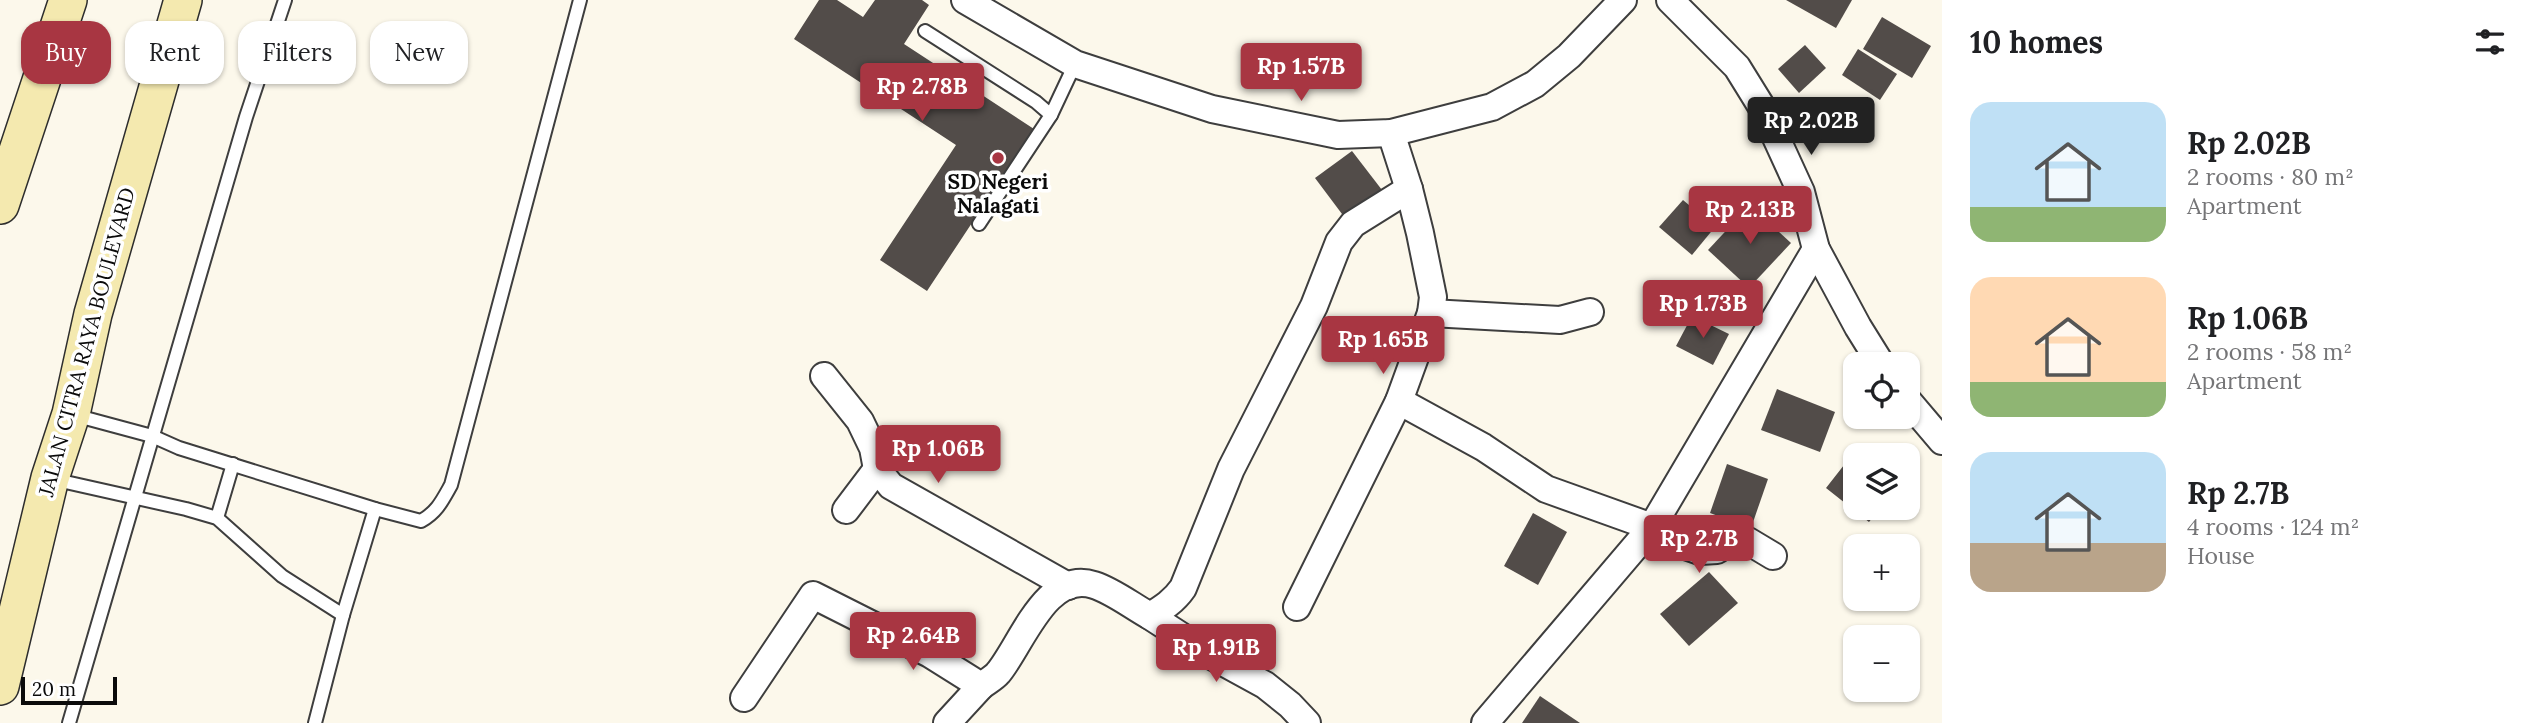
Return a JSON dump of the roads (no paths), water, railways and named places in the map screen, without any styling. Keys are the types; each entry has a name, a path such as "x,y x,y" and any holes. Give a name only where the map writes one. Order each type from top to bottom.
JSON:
{"main road":[{"path":"0,205 68,0"},
{"name":"JALAN CITRA RAYA BOULEVARD","path":"0,686 50,478 71,414 93,314 183,0"}],"street":[{"path":"965,0 1075,64 1212,109 1338,135 1391,133 1492,107 1535,84 1569,56 1623,0"},
{"path":"1670,0 1737,67 1763,110 1801,192 1816,249 1874,352"},
{"path":"1297,607 1398,401 1431,313 1433,297 1409,189 1391,133"},
{"path":"1150,616 1176,597 1183,588 1231,469 1314,306 1339,242 1353,224 1409,189"},
{"path":"1485,723 1653,527 1816,249"},
{"path":"1431,313 1560,320 1590,312"},
{"path":"824,376 860,421 873,448 877,469 891,485 1068,586"},
{"path":"1398,401 1483,447 1546,489 1653,527 1674,542 1699,551 1717,550 1732,539 1748,541 1773,556"},
{"path":"1920,415 1942,441"},
{"path":"846,510 877,469"},
{"path":"947,723 981,686 997,675 1043,603 1068,586 1081,582 1095,585 1265,685 1307,723"},
{"path":"744,698 813,594 939,659 981,686"}],"lane":[{"path":"69,723 246,117 285,0"},
{"path":"71,414 152,436 179,448 421,521 439,508 451,485 580,0"},
{"path":"925,31 1036,102 1051,115"},
{"path":"979,224 1051,115 1075,64"},
{"path":"217,518 233,464"},
{"path":"50,478 217,518 282,576 343,615"},
{"path":"314,723 375,509"}],"place":[{"name":"SD Negeri Nalagati","path":"998,158"}]}
